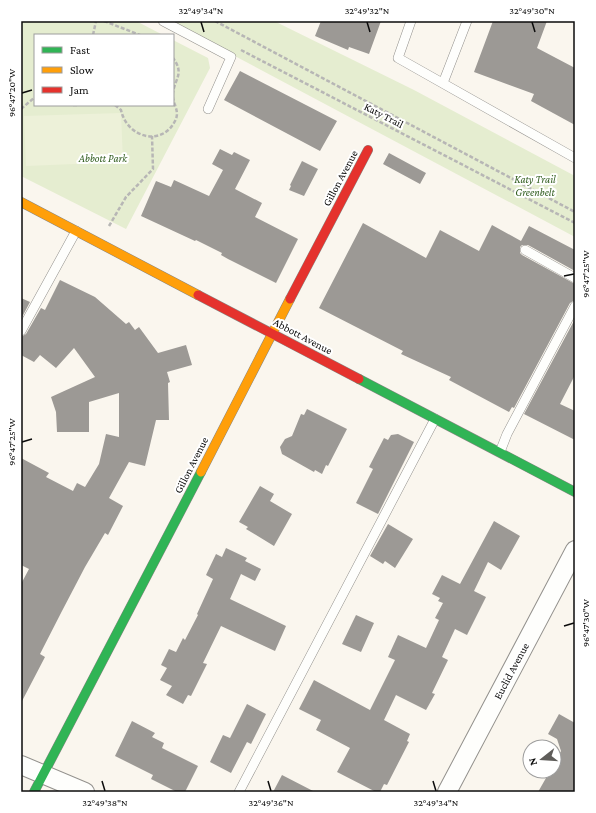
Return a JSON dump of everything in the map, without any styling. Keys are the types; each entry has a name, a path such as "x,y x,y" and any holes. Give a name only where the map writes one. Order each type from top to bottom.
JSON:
{"street":[{"name":"Gillon Avenue","path":"34,792 368,150"},
{"name":"Abbott Avenue","path":"21,202 575,492"},
{"name":"Euclid Avenue","path":"447,792 575,550"},
{"path":"21,765 85,792"}],"lane":[{"path":"163,21 231,56 208,109"},
{"path":"411,21 398,58 575,158"},
{"path":"443,84 467,21"},
{"path":"21,332 76,230"},
{"path":"525,250 575,278"},
{"path":"500,452 507,434 575,306"},
{"path":"239,792 435,419"}],"path":[{"path":"93,34 96,21"},
{"path":"104,21 137,34"},
{"path":"216,21 575,212"},
{"name":"Katy Trail","path":"236,47 575,223"},
{"path":"174,60 178,67 179,76 174,88"},
{"path":"116,106 121,110 123,119 135,133 144,136 152,136 160,134 171,127 177,115 174,97"},
{"path":"21,109 34,98"},
{"path":"109,226 126,197 153,168 152,136"}],"green space":[{"name":"Abbott Park","path":"21,21 136,21 161,34 34,34 34,106 174,106 174,41 208,58 210,68 126,229 21,176"},
{"name":"Katy Trail Greenbelt","path":"169,21 274,21 414,90 575,176 575,237"},
{"path":"121,113 123,162 26,166 24,116"}],"building":[{"path":"321,21 381,21 369,54 349,47 348,50 315,36"},
{"path":"493,21 547,21 537,48 575,68 575,125 531,101 534,94 474,72"},
{"path":"240,71 337,121 320,151 224,100"},
{"path":"220,149 232,155 234,152 250,160 235,189 262,203 255,217 298,239 276,283 228,259 221,255 222,253 196,240 195,241 141,216 156,181 171,187 174,180 209,196 223,170 212,164"},
{"path":"389,153 426,173 420,184 383,164"},
{"path":"302,161 318,169 304,196 289,190"},
{"path":"363,223 426,258 440,230 479,251 492,225 521,241 529,226 575,250 575,271 528,245 522,245 520,247 520,253 522,255 575,284 575,300 570,303 514,408 512,407 509,412 449,380 451,377 401,354 403,351 319,308"},
{"path":"60,280 95,297 126,324 129,322 135,330 139,327 158,353 186,345 192,365 167,372 170,382 168,383 169,420 156,420 145,466 129,462 109,498 123,506 108,535 105,533 85,567 62,611 40,654 45,657 21,703 21,584 29,569 21,565 21,458 49,473 46,477 73,491 77,483 85,487 99,464 106,434 119,437 119,393 89,402 89,432 57,432 56,412 51,397 95,377 74,348 56,368 40,355 34,362 21,355 21,337 26,334 41,308 45,310"},
{"path":"21,298 30,302 21,319"},
{"path":"575,319 575,375 560,404 575,411 575,440 524,414"},
{"path":"307,409 347,429 328,466 326,465 322,474 315,470 314,472 282,454 280,447 285,439 292,436 301,414 304,415"},
{"path":"398,434 414,442 378,514 356,503 373,469 369,467 384,438 388,440 391,435"},
{"path":"260,486 274,494 270,501 292,514 274,546 246,529 248,527 239,522"},
{"path":"494,521 520,536 501,570 488,562 474,591 486,597 467,635 455,629 442,657 448,660 432,693 435,694 426,710 396,695 384,720 410,734 407,741 409,742 387,785 384,784 380,792 376,792 337,772 350,748 316,730 321,720 299,709 314,680 370,710 395,660 388,657 398,635 426,648 439,620 435,618 443,603 438,601 440,598 432,594 442,575 460,584"},
{"path":"388,524 413,539 395,568 385,561 383,564 370,556"},
{"path":"226,548 247,558 245,561 261,569 255,581 241,574 230,599 286,626 275,651 221,626 203,663 207,664 191,696 188,695 183,704 166,695 172,686 160,680 167,668 161,665 169,649 176,652 183,638 185,640 198,615 197,614 213,579 206,575 216,554 222,557"},
{"path":"356,615 374,623 361,652 342,644"},
{"path":"247,704 266,714 251,744 247,742 231,773 210,762 223,735 230,738"},
{"path":"559,714 575,723 575,792 538,792 545,779 562,779 562,739 557,739 548,734"},
{"path":"132,721 155,733 152,737 164,743 162,748 198,766 185,792 177,792 151,779 153,775 115,756"},
{"path":"282,775 315,792 273,792"}],"traffic: fast":[{"path":"359,379 575,492"},
{"path":"34,792 201,472"}],"traffic: slow":[{"path":"21,202 198,295"},
{"path":"201,472 290,299"}],"traffic: jam":[{"path":"290,299 368,150"},
{"path":"198,295 359,379"}]}
